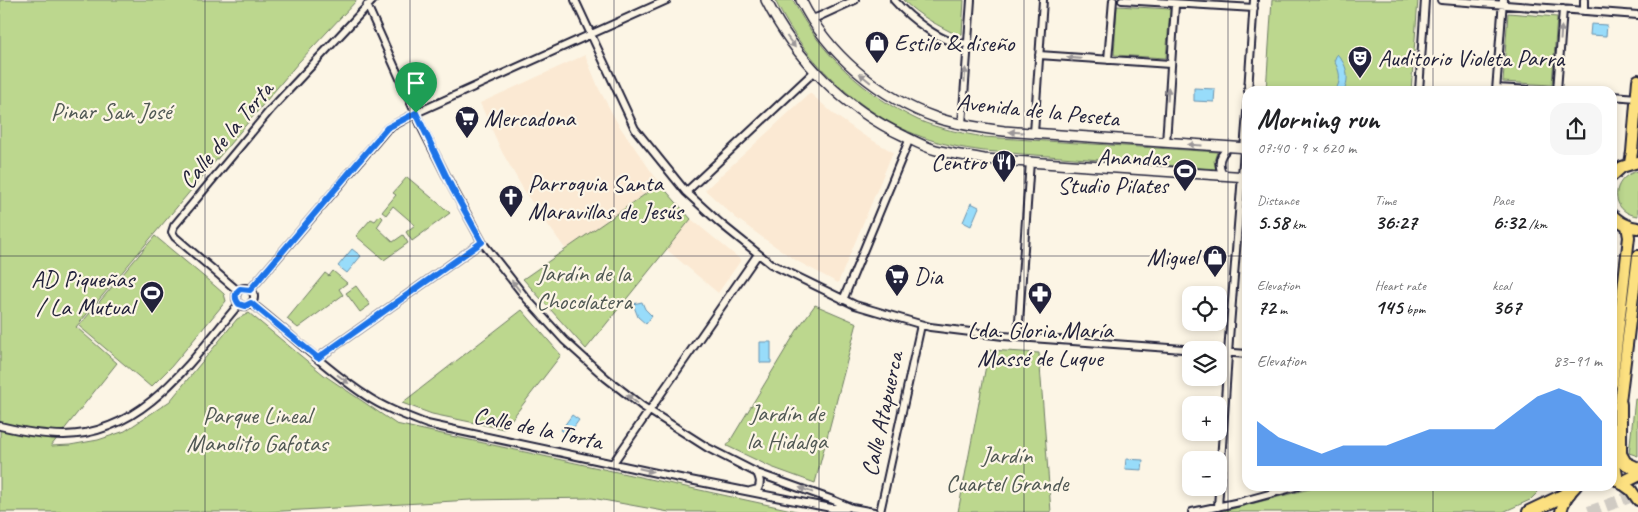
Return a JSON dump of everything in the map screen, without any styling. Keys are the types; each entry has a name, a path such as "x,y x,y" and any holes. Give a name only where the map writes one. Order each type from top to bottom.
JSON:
{"highway":[{"path":"1620,404 1620,454 1625,463 1638,469"},
{"path":"1618,481 1638,475"},
{"path":"1533,510 1564,491"}],"main road":[{"path":"1617,172 1634,163 1632,152 1638,80"},
{"path":"1617,220 1627,226 1638,228"},
{"path":"1617,341 1629,237 1627,226"},
{"path":"1617,432 1638,256"},
{"path":"1618,481 1631,490 1638,500"},
{"path":"1561,512 1568,491"}],"street":[{"name":"Calle de la Torta","path":"238,291 175,237 172,232 174,226 271,109 373,0"},
{"path":"575,0 636,129 686,192 720,223 771,264 843,300 921,325 1003,336 1182,349"},
{"path":"250,290 387,128 416,113 667,0"},
{"name":"Avenida de la Peseta","path":"766,0 789,40 815,72 838,93 864,114 887,128 934,149 984,159 1242,177"},
{"name":"Avenida de la Peseta","path":"801,0 820,33 841,56 868,80 900,102 920,112 962,124 1004,131 1242,148"},
{"path":"811,19 855,0"},
{"path":"894,0 908,15 923,26 952,41 962,44 968,43"},
{"path":"962,124 971,0"},
{"path":"1034,133 1043,0"},
{"path":"1108,60 1113,0"},
{"path":"1122,0 1175,5 1254,8"},
{"path":"1248,86 1254,0"},
{"path":"1419,86 1425,0"},
{"path":"1441,0 1503,2 1638,15"},
{"path":"1584,0 1584,10"},
{"path":"1496,86 1503,2"},
{"path":"367,5 452,188 482,242 526,298 564,340 606,378 650,412 708,448 757,473 852,508 874,512"},
{"path":"1166,143 1175,5"},
{"path":"1557,86 1563,9"},
{"path":"1039,55 1170,64"},
{"path":"686,192 815,72"},
{"path":"1617,96 1637,98"},
{"path":"843,300 910,138"},
{"path":"1223,175 1219,166 1219,160 1224,151 1229,147"},
{"path":"1018,336 1030,161"},
{"path":"1218,507 1228,352 1242,208"},
{"path":"318,358 482,242"},
{"path":"613,463 758,254"},
{"path":"244,288 250,290 254,296 251,303 245,306 239,304 236,297 238,291 244,288"},
{"name":"Calle de la Torta","path":"251,303 366,396 396,412 428,424 831,508 852,508"},
{"path":"0,426 29,432 66,435 106,428 126,419 143,409 160,395 239,304"},
{"name":"Calle Atapuerca","path":"880,512 921,325"},
{"path":"1228,352 1242,353"},
{"path":"749,491 758,489 760,479 757,473"},
{"path":"1192,512 1280,491"}],"shaded area":[{"path":"585,55 599,89 618,124 660,184 566,250 526,194 502,152 480,103"},
{"path":"810,93 835,115 863,135 893,152 838,283 797,261 766,240 736,218 705,190"},
{"path":"691,219 741,260 718,293 666,249"}],"green space":[{"path":"0,0 357,0 298,63 76,327 117,363 51,446 98,440 125,431 170,401 237,319 249,313 324,375 396,424 801,512 669,512 592,498 471,500 267,512 0,512"},
{"path":"775,0 793,0 816,38 845,70 880,98 918,120 984,137 1217,152 1214,161 1216,169 984,151 954,146 922,137 870,110 846,92 805,49"},
{"path":"903,0 964,0 962,34 959,36 922,16"},
{"path":"1272,0 1418,0 1411,86 1266,86"},
{"path":"1117,6 1170,9 1166,58 1114,55"},
{"path":"1508,13 1557,17 1552,85 1503,82"},
{"path":"1638,171 1638,216 1622,209 1617,195 1618,187 1622,180"},
{"path":"407,177 450,213 412,241 406,232 415,225 393,206 386,215 382,212 396,195 393,193"},
{"name":"Jardín de la Chocolatera","path":"660,184 691,219 586,349 523,279"},
{"path":"380,215 383,218 377,227 393,242 403,235 408,243 384,260 356,236 371,219 375,221"},
{"name":"AD Piqueñas / La Mutual","path":"155,236 224,294 226,301 171,367 151,387 79,326"},
{"path":"333,271 347,283 339,289 343,295 298,328 287,319 325,273 329,276"},
{"path":"356,286 370,305 360,312 346,293"},
{"name":"Jardín de la Hidalga","path":"815,305 857,323 815,483 771,467 727,446 799,327"},
{"path":"522,310 561,355 504,429 432,414 402,403"},
{"name":"Jardín Cuartel Grande","path":"989,350 1039,353 1051,512 958,512"},
{"path":"1635,399 1638,400 1638,456 1629,453"},
{"path":"1302,491 1539,491 1530,500 1503,512 1220,512"}],"water":[{"path":"1591,24 1607,25 1606,36 1590,35"},
{"path":"1337,54 1343,62 1347,76 1346,86 1337,86 1339,72 1334,61"},
{"path":"1194,88 1215,89 1214,102 1194,101"},
{"path":"971,203 979,207 971,226 963,222"},
{"path":"352,249 361,256 347,273 338,266"},
{"path":"642,302 645,309 652,316 646,324 638,317 633,304"},
{"path":"760,342 771,342 771,363 760,363"},
{"path":"572,415 579,420 568,435 561,430"},
{"path":"1126,459 1143,460 1142,470 1125,469"}],"tunnel":[{"path":"1589,512 1638,494"}],"place":[{"name":"Estilo & diseño","path":"877,64"},
{"name":"Auditorio Violeta Parra","path":"1360,79"},
{"name":"Mercadona","path":"467,139"},
{"name":"Centro","path":"1004,183"},
{"name":"Anandas Studio Pilates","path":"1185,192"},
{"name":"Parroquia Santa Maravillas de Jesús","path":"511,218"},
{"name":"Miguel","path":"1215,278"},
{"name":"Dia","path":"897,297"},
{"name":"AD Piqueñas / La Mutual","path":"152,314"},
{"name":"Lda. Gloria María Massé de Luque","path":"1040,315"}],"route":[{"path":"416,113 452,188 482,242 318,358 251,303 245,306 239,304 236,301 236,294 240,289 247,288 250,290 387,128 416,113"}],"park label":[{"name":"Pinar San José","path":"111,111"},
{"name":"Parque Lineal Manolito Gafotas","path":"257,429"}]}
